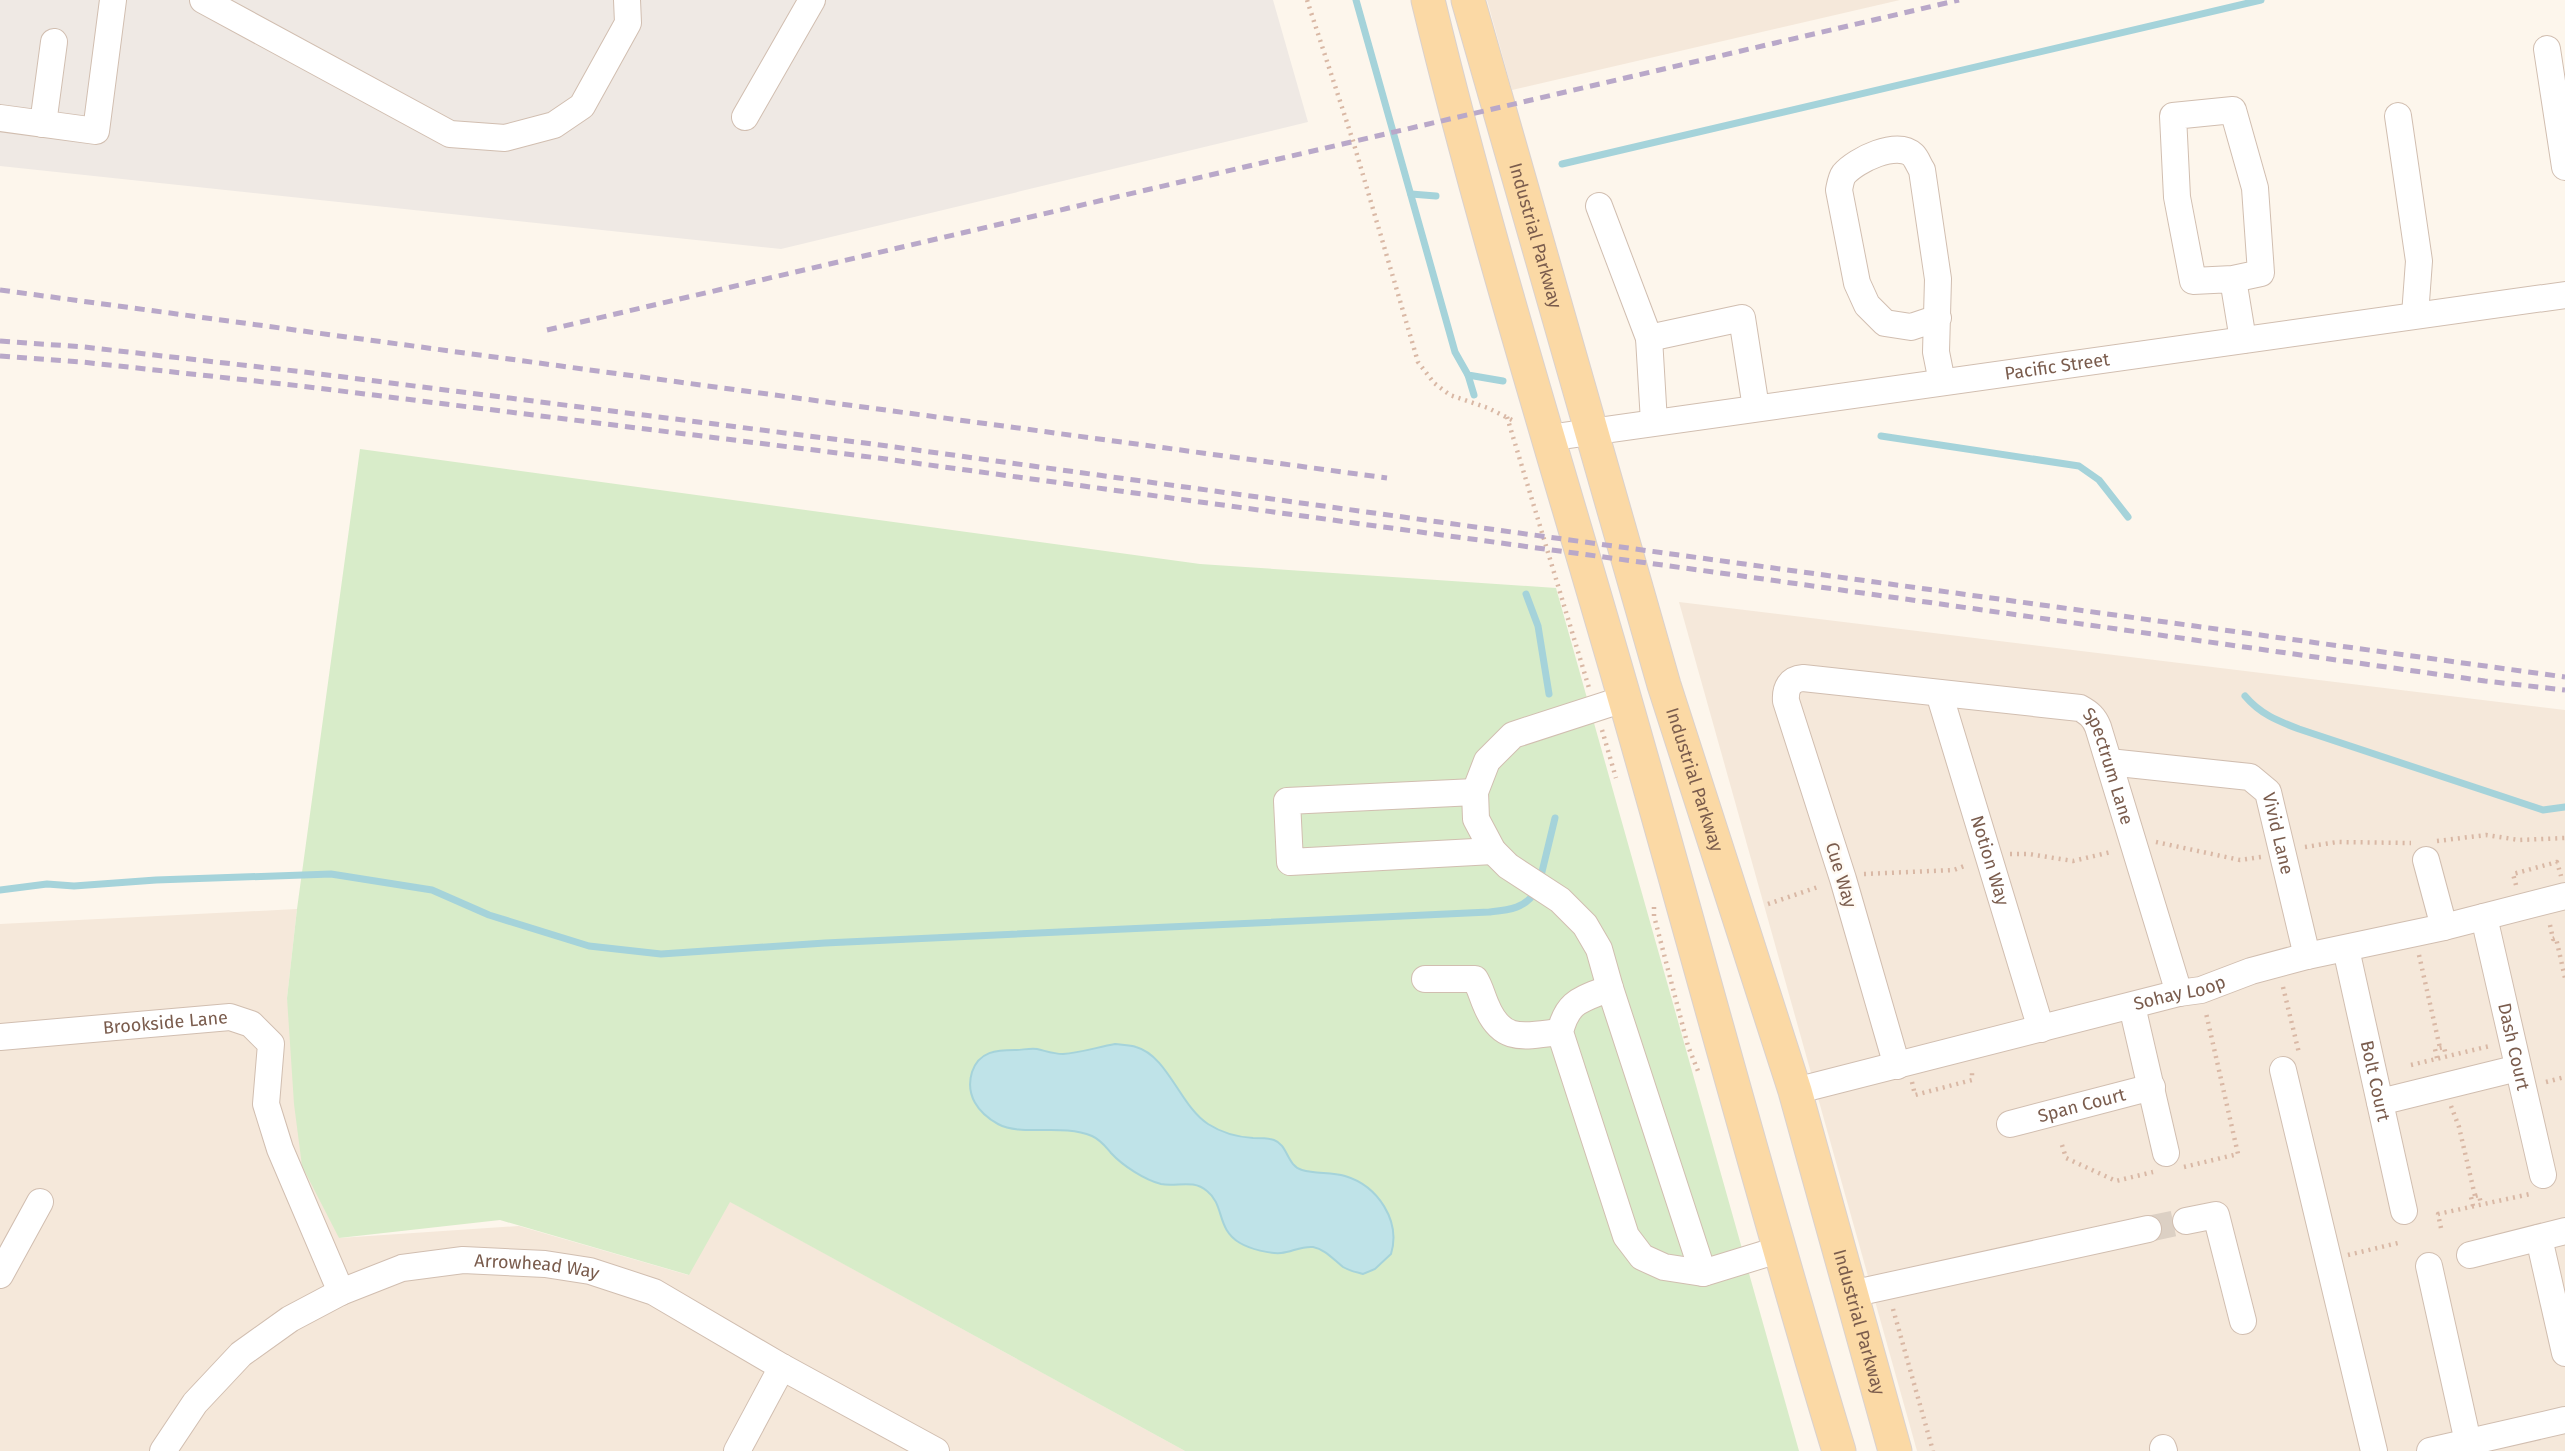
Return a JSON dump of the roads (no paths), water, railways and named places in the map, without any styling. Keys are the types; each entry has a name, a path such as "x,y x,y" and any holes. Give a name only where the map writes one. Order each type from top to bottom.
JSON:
{"main road":[{"path":"1428,0 1457,117 1778,1250 1839,1451"},
{"name":"Industrial Parkway","path":"1468,0 1664,685 1795,1091 1895,1451"}],"street":[{"path":"0,118 96,131 113,0"},
{"path":"203,0 450,134 506,138 554,125 582,106 628,23 627,0"},
{"path":"745,117 812,0"},
{"path":"43,124 54,41"},
{"path":"2547,49 2565,167"},
{"path":"2233,110 2255,188 2261,273 2233,279 2193,281 2177,197 2173,116 2233,110"},
{"path":"2398,116 2419,261 2415,316"},
{"path":"1938,318 1911,327 1885,323 1867,305 1857,283 1839,190 1842,176 1858,163 1880,152 1899,150 1913,155 1922,170 1938,279 1938,318 1936,352 1942,382"},
{"path":"1598,206 1649,338 1654,422"},
{"path":"2233,279 2243,340"},
{"name":"Pacific Street","path":"1548,438 2565,295"},
{"path":"1649,338 1742,318 1756,408"},
{"name":"Spectrum Lane","path":"1788,685 1803,677 2080,709 2095,718 2179,993"},
{"name":"Cue Way","path":"1788,685 1786,701 1843,879 1897,1066"},
{"name":"Notion Way","path":"1940,693 2041,1029"},
{"path":"1624,699 1513,735 1487,761 1475,792 1476,818 1501,858 1560,900 1585,925 1599,949 1609,988 1703,1273"},
{"name":"Vivid Lane","path":"2109,762 2250,777 2261,784 2268,792 2307,956"},
{"path":"1475,792 1287,801 1290,862 1501,858"},
{"path":"2426,860 2444,927"},
{"name":"Sohay Loop","path":"1795,1091 2179,993 2202,990 2251,971 2307,956 2444,927 2565,896"},
{"name":"Dash Court","path":"2484,916 2527,1076 2541,1183"},
{"name":"Bolt Court","path":"2346,949 2404,1211"},
{"path":"1425,979 1475,979 1493,1021 1511,1035 1521,1037 1560,1032"},
{"path":"1609,988 1578,1000 1565,1013 1560,1032 1626,1236 1642,1257 1664,1267 1703,1273 1778,1250"},
{"path":"2132,1006 2166,1153"},
{"name":"Brookside Lane","path":"0,1037 230,1017 251,1024 271,1044 266,1104 280,1149 341,1292"},
{"path":"2283,1070 2374,1451"},
{"path":"2380,1102 2527,1076"},
{"name":"Span Court","path":"2010,1124 2152,1087"},
{"path":"0,1275 40,1202"},
{"path":"2186,1221 2216,1215 2243,1321"},
{"path":"1851,1294 2148,1229"},
{"path":"2470,1255 2565,1231"},
{"path":"2539,1238 2565,1353"},
{"name":"Arrowhead Way","path":"163,1451 195,1403 241,1354 290,1319 341,1292 402,1268 463,1260 545,1264 590,1271 654,1292 782,1367 936,1451"},
{"path":"2429,1266 2468,1442"},
{"path":"737,1451 782,1367"},
{"path":"2430,1451 2468,1442 2502,1443 2565,1420"}],"water":[{"path":"1115,1044 1136,1047 1157,1060 1189,1106 1213,1127 1235,1136 1274,1140 1282,1146 1297,1168 1345,1176 1368,1188 1377,1196 1390,1217 1393,1229 1391,1254 1375,1269 1363,1274 1343,1267 1325,1252 1313,1247 1276,1253 1249,1247 1227,1231 1213,1197 1202,1187 1191,1184 1167,1185 1148,1179 1122,1163 1100,1141 1080,1132 1008,1128 998,1124 979,1109 972,1096 972,1072 979,1060 989,1053 1034,1049 1063,1054"}],"waterway":[{"path":"1356,0 1455,352 1468,375 1503,381"},
{"path":"1562,164 2261,0"},
{"path":"1411,194 1436,196"},
{"path":"1468,375 1474,395"},
{"path":"1881,436 2079,466 2099,480 2128,517"},
{"path":"1526,594 1538,626 1549,694"},
{"path":"2245,696 2263,712 2299,729 2543,810 2565,807"},
{"path":"1540,880 1555,818"},
{"path":"0,890 47,884 74,886 156,880 331,874 432,890 489,915 589,946 661,954 825,943 1489,912 1521,905 1536,891"}],"tunnel":[{"path":"2148,1229 2186,1221"}],"railway":[{"path":"547,330 1959,0"},
{"path":"0,290 1387,478"},
{"path":"0,341 84,347 304,372 880,445 2565,677"},
{"path":"0,356 82,362 301,386 878,458 2565,690"}]}
